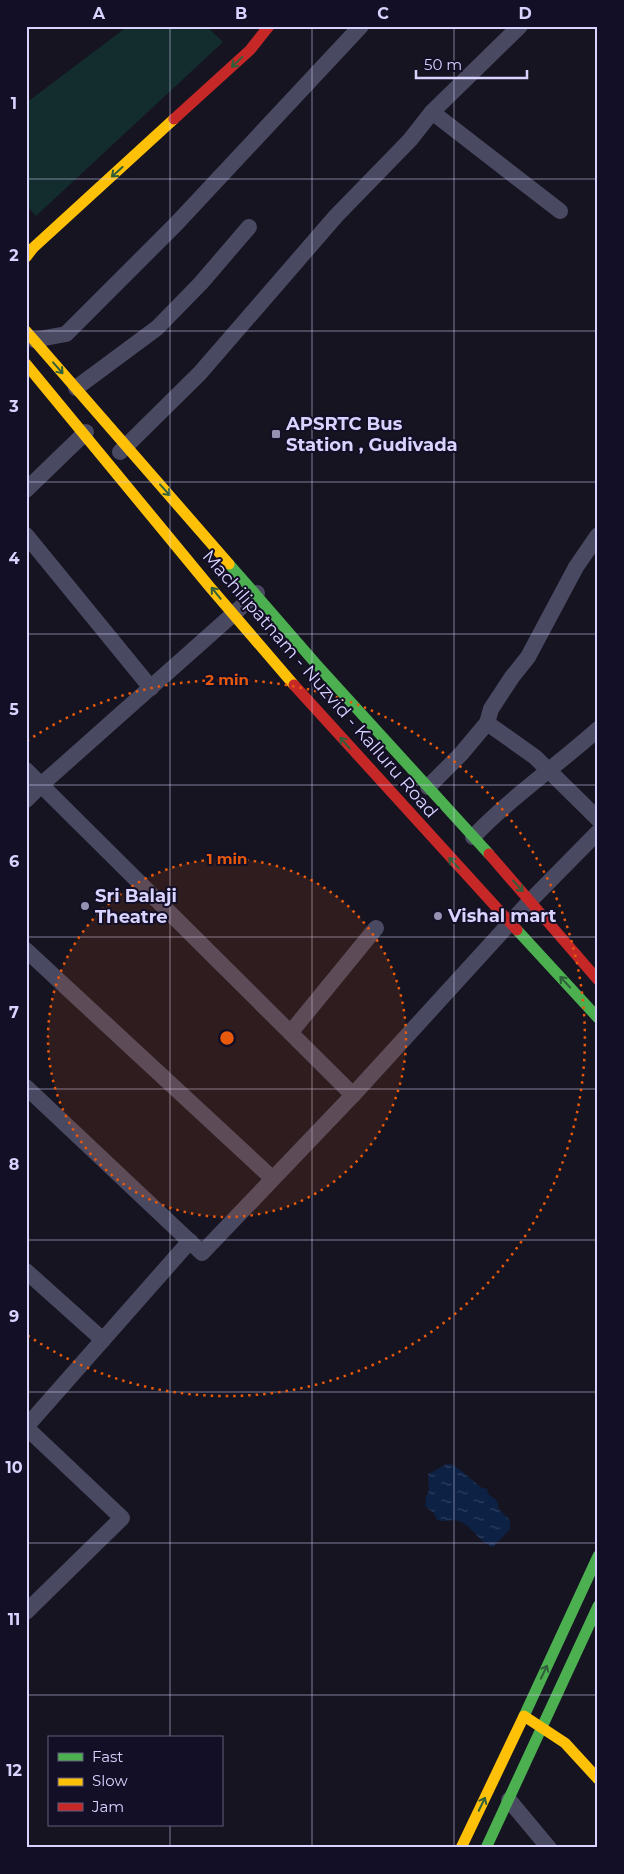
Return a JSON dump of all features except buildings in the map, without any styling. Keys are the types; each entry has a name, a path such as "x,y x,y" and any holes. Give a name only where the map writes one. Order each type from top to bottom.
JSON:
{"highway":[{"path":"26,257 33,248 243,57 269,26"},
{"name":"Machilipatnam - Nuzvid - Kalluru Road","path":"30,336 317,665 531,900 598,980"},
{"name":"Machilipatnam - Nuzvid - Kalluru Road","path":"26,364 86,432 233,615 404,811 598,1018"},
{"path":"461,1848 598,1556"},
{"path":"486,1848 598,1606"},
{"path":"524,1716 544,1726 570,1746 598,1778"}],"street":[{"path":"30,336 66,334 176,224 361,26"},
{"path":"109,461 126,447 200,373 323,230 410,140 432,112 520,26"},
{"path":"432,112 560,211"},
{"path":"76,388 157,328 201,283 249,227"},
{"path":"26,490 86,432"},
{"path":"26,535 151,688"},
{"path":"428,787 461,754 487,723 491,709 512,676 528,658 576,568 598,535"},
{"path":"26,800 257,594"},
{"path":"487,723 535,757 598,819"},
{"path":"473,837 490,819 598,729"},
{"path":"26,770 353,1094"},
{"path":"26,1087 202,1253 353,1094 531,900 598,832"},
{"path":"291,1032 376,928"},
{"path":"26,950 272,1178"},
{"path":"26,1612 122,1518 28,1432 103,1340 190,1241"},
{"path":"26,1271 103,1340"},
{"path":"509,1800 549,1848"}],"green space":[{"path":"128,26 206,26 223,42 36,216 26,205 26,103"}],"water":[{"path":"447,1464 454,1465 482,1488 488,1489 487,1493 496,1500 498,1508 510,1520 510,1529 493,1547 484,1543 470,1528 461,1522 437,1520 434,1513 425,1506 429,1490 428,1474"}],"traffic: fast":[{"path":"229,564 317,665 489,854"},
{"path":"517,930 598,1018"},
{"path":"524,1716 598,1556"},
{"path":"486,1848 598,1606"}],"traffic: slow":[{"path":"26,257 33,248 174,119"},
{"path":"26,331 229,564"},
{"path":"26,364 209,586 294,685"},
{"path":"461,1848 524,1716 565,1743 598,1779"}],"traffic: jam":[{"path":"174,119 250,50 269,26"},
{"path":"294,685 517,930"},
{"path":"489,854 598,980"}],"place":[{"name":"APSRTC Bus Station , Gudivada","path":"276,434"},
{"name":"Sri Balaji Theatre","path":"85,906"},
{"name":"Vishal mart","path":"438,916"}]}
